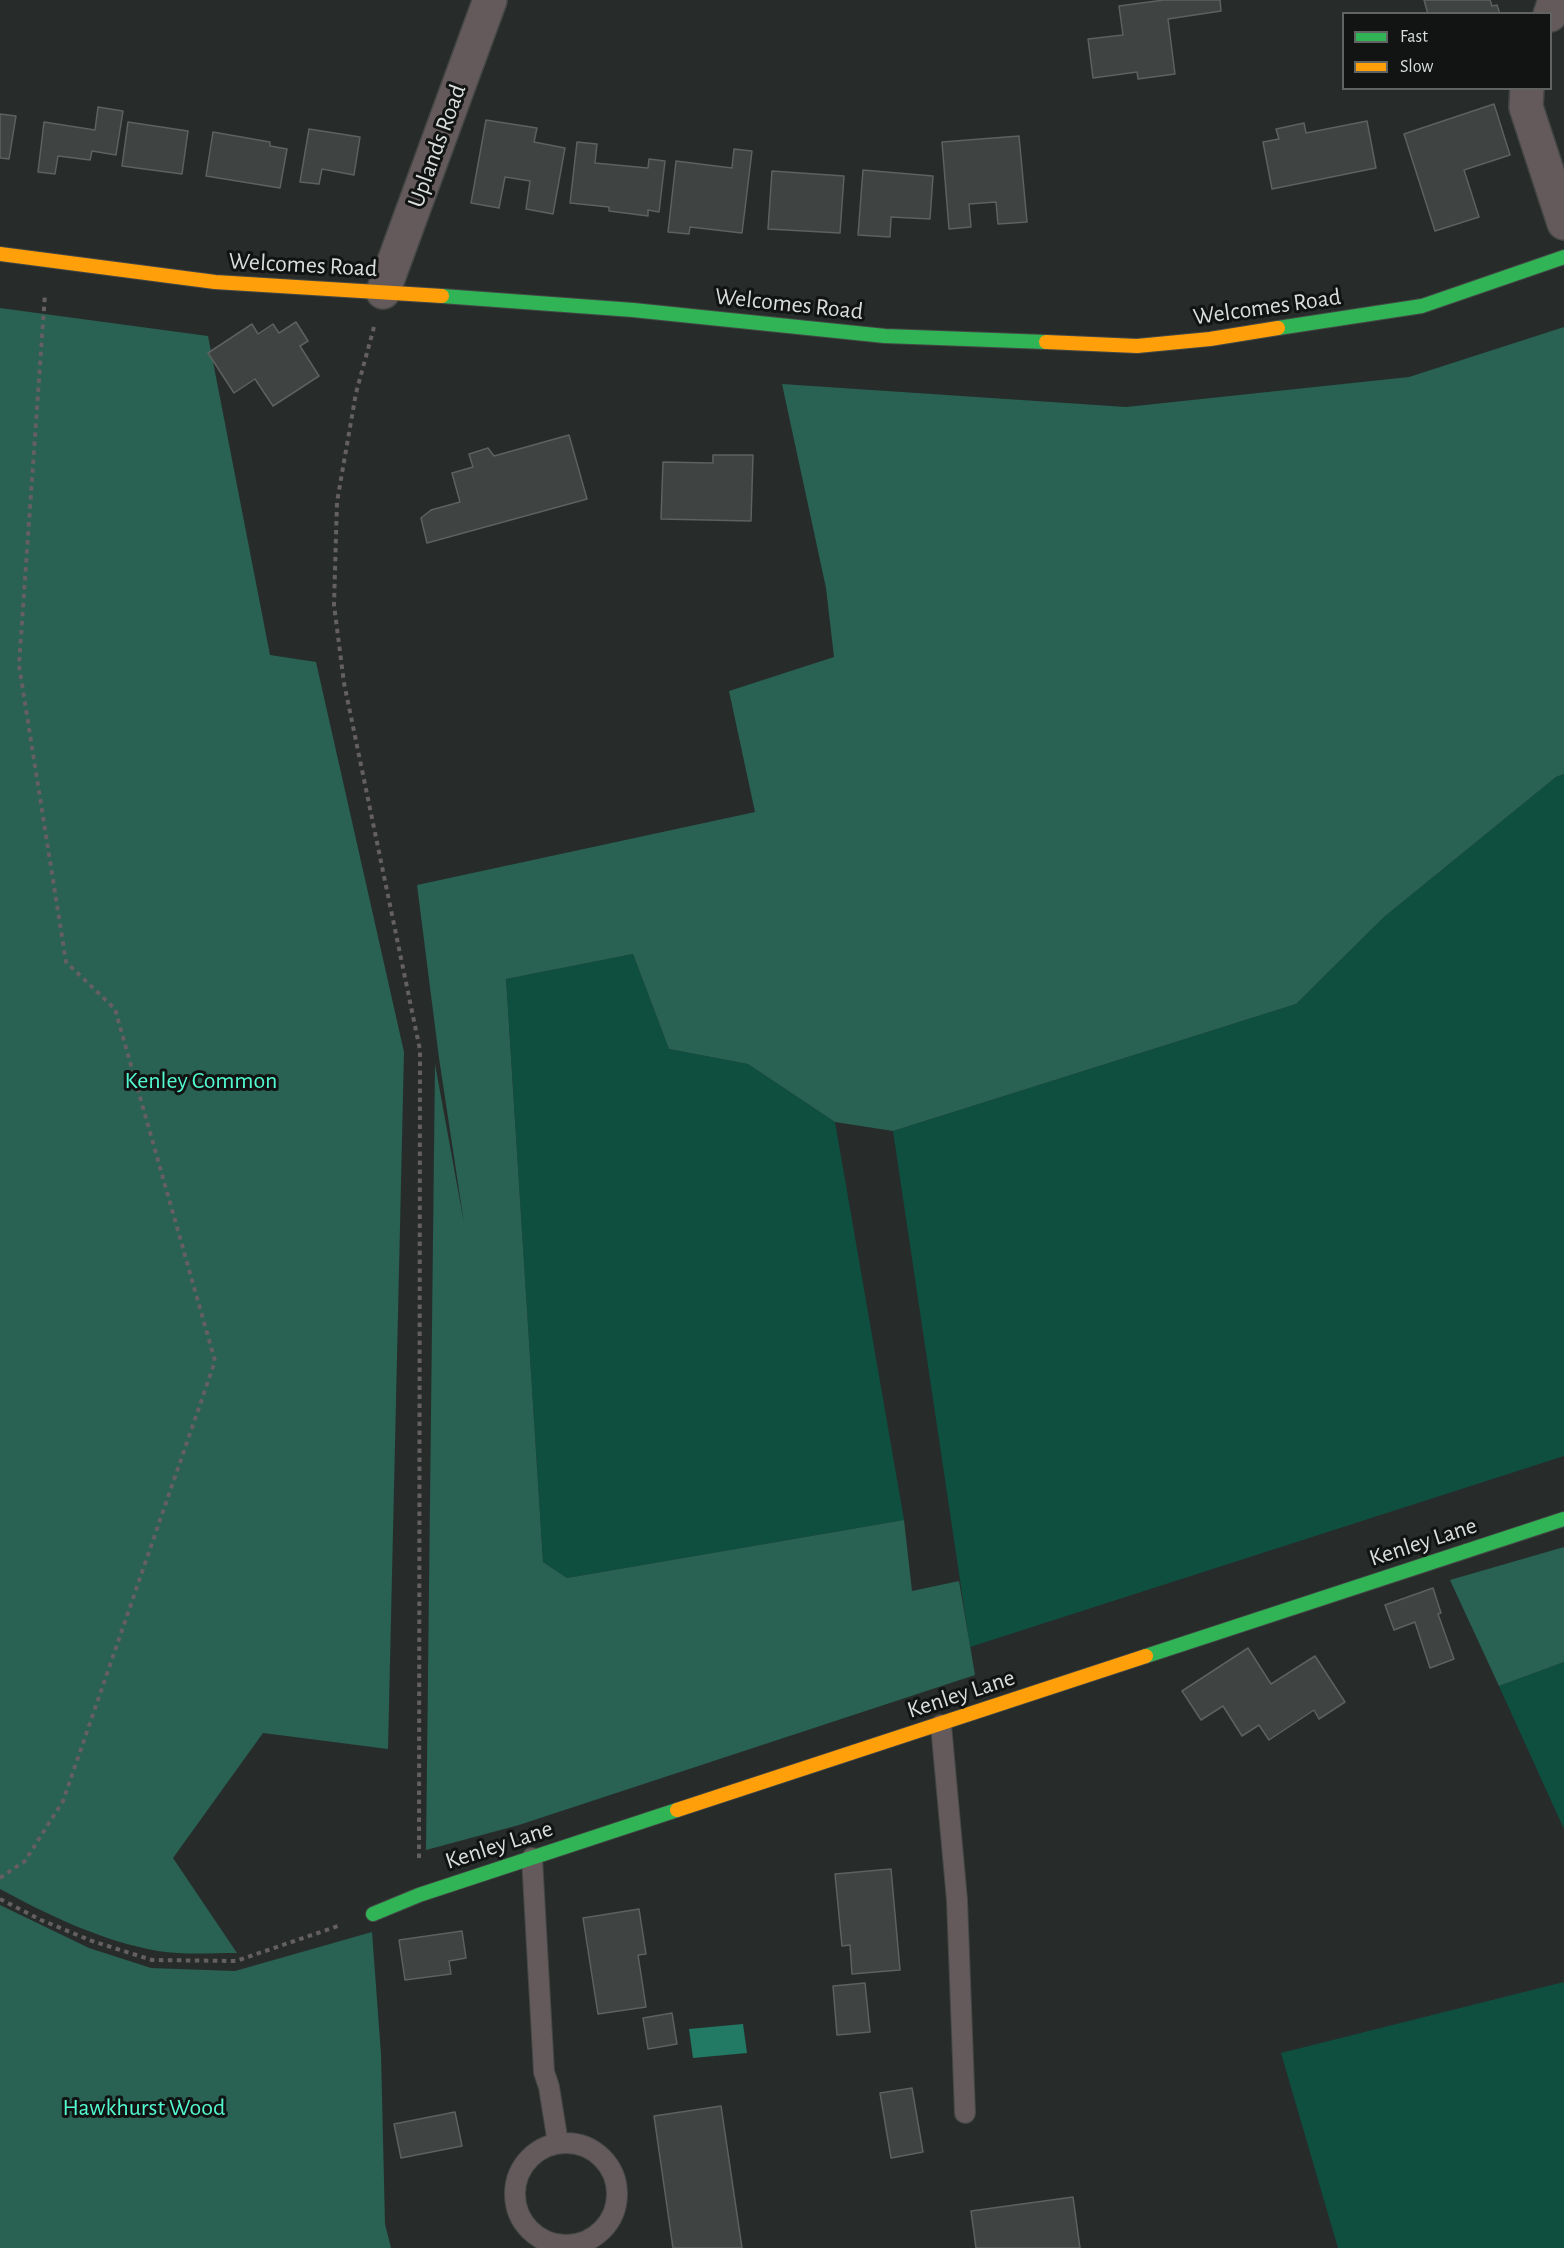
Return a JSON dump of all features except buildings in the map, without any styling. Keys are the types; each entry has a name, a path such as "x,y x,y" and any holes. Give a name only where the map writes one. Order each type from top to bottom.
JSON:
{"street":[{"name":"Uplands Road","path":"383,292 490,0"},
{"path":"1527,90 1526,107 1564,223"},
{"name":"Welcomes Road","path":"0,254 215,282 633,310 885,336 1137,346 1210,339 1422,306 1564,257"},
{"name":"Kenley Lane","path":"373,1914 419,1895 1564,1519"}],"lane":[{"path":"941,1725 957,1900 964,2113"},
{"path":"532,1858 544,2072 549,2087 558,2143"},
{"path":"558,2143 574,2143 589,2147 602,2156 612,2169 617,2185 617,2201 613,2216 604,2229 591,2239 574,2245 556,2245 539,2238 526,2226 517,2211 515,2193 518,2175 527,2160 541,2148 558,2143"}],"path":[{"path":"0,1878 25,1861 63,1801 215,1360 115,1009 66,962 19,665 44,325 46,261"},
{"path":"383,292 356,393 337,502 334,605 344,683 420,1050 419,1895"},
{"path":"0,1899 41,1920 92,1941 152,1960 236,1961 373,1914"}],"shaded area":[{"path":"1564,774 1564,1456 970,1647 893,1131 1296,1004 1384,917 1556,777"},
{"path":"633,954 669,1049 748,1064 835,1122 904,1520 567,1578 543,1562 506,979"},
{"path":"1564,1662 1564,1829 1499,1686"},
{"path":"1564,1982 1564,2248 1338,2248 1281,2053"},
{"path":"743,2024 747,2053 693,2058 689,2029"}],"green space":[{"name":"Kenley Common","path":"0,308 208,336 270,655 316,662 404,1052 388,1749 263,1733 173,1858 237,1953 177,1953 137,1947 77,1926 0,1889"},
{"path":"1564,327 1564,774 1556,777 1384,917 1296,1004 893,1131 835,1122 748,1064 669,1049 633,954 506,979 543,1562 567,1578 904,1520 912,1591 959,1581 975,1675 519,1825 426,1850 435,1064 464,1223 439,1058 417,885 755,812 729,691 834,657 826,588 782,384 1126,407 1409,377"},
{"path":"1564,1547 1564,1662 1499,1686 1450,1580"},
{"name":"Hawkhurst Wood","path":"0,1905 89,1948 151,1968 235,1971 372,1932 381,2054 385,2224 391,2248 0,2248"}],"traffic: fast":[{"path":"1278,328 1422,306 1564,257"},
{"path":"442,296 633,310 885,336 1046,342"},
{"path":"1146,1656 1564,1519"},
{"path":"373,1914 419,1895 677,1810"}],"traffic: slow":[{"path":"0,254 215,282 442,296"},
{"path":"1046,342 1137,346 1210,339 1278,328"},
{"path":"677,1810 1146,1656"}]}
